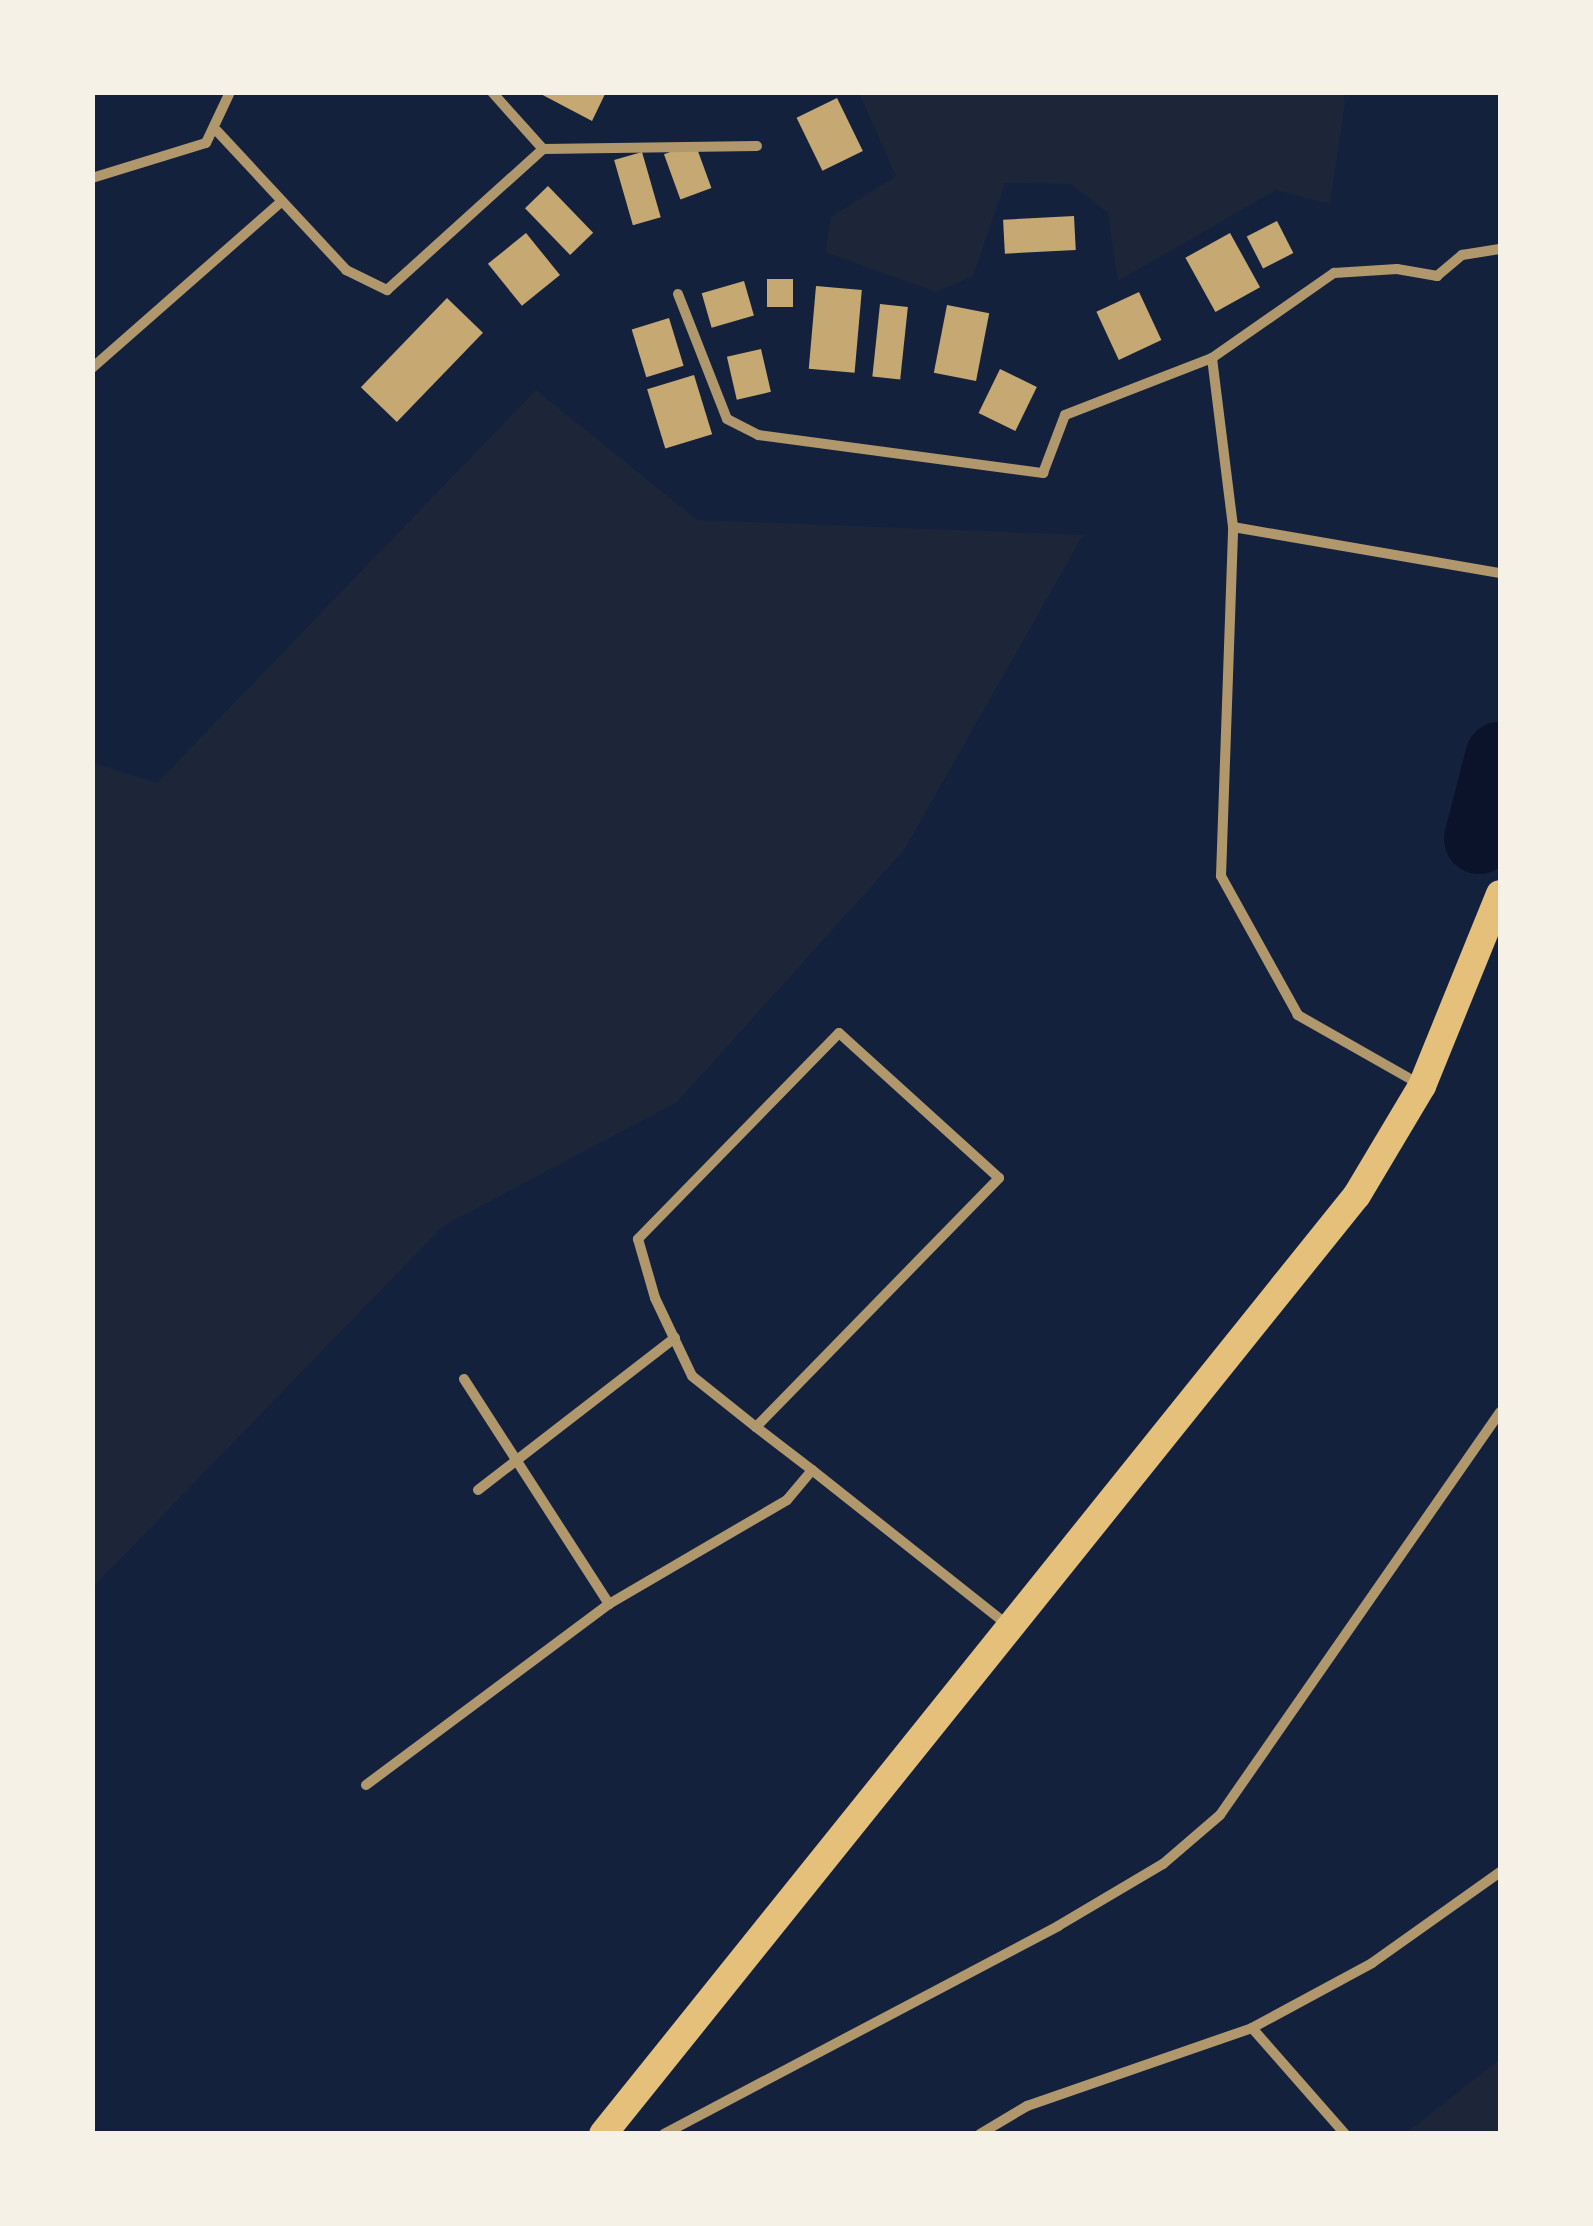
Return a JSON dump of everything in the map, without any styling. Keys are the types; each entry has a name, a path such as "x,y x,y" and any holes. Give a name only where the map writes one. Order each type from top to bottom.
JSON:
{"highway":[{"path":"603,2134 1357,1194 1422,1086 1500,896"}],"street":[{"path":"92,178 206,143 217,130 230,92"},
{"path":"492,92 543,149"},
{"path":"217,130 280,203 346,270 387,290 543,149 757,146"},
{"path":"92,368 280,203"},
{"path":"678,294 727,419 758,435 1043,473 1066,415 1212,358 1334,274 1397,269 1437,276 1462,255 1500,248"},
{"path":"1212,358 1232,527 1221,876 1298,1015 1422,1086"},
{"path":"1232,527 1500,572"},
{"path":"756,1426 999,1178 839,1033 638,1238 692,1376 1010,1628"},
{"path":"478,1490 674,1338"},
{"path":"464,1379 609,1604"},
{"path":"664,2134 1058,1926 1163,1864 1220,1816 1500,1412"},
{"path":"366,1785 609,1604 787,1500 812,1470"},
{"path":"980,2134 1027,2106 1252,2028 1372,1963 1500,1872"},
{"path":"1252,2028 1345,2134"}],"shaded area":[{"path":"1343,92 1345,103 1330,204 1276,190 1118,281 1108,213 1071,184 1005,183 973,276 936,292 825,252 831,217 896,176 859,93"},
{"path":"536,390 697,520 1083,535 904,850 677,1102 443,1226 93,1587 93,763 157,783"},
{"path":"1500,2052 1500,2133 1406,2133 1498,2061"}],"building":[{"path":"537,92 606,92 592,121"},
{"path":"837,98 863,151 822,171 797,118"},
{"path":"695,143 711,188 680,199 664,154"},
{"path":"642,152 661,217 633,225 614,160"},
{"path":"548,186 593,233 570,255 525,208"},
{"path":"1074,216 1076,250 1005,254 1003,220"},
{"path":"1277,221 1293,253 1263,269 1247,236"},
{"path":"526,233 560,275 522,306 488,264"},
{"path":"1230,233 1260,287 1215,312 1185,258"},
{"path":"767,279 793,279 793,307 767,307"},
{"path":"744,281 754,316 712,328 702,293"},
{"path":"816,286 862,290 855,373 809,369"},
{"path":"1139,292 1161,340 1119,360 1096,312"},
{"path":"447,298 483,333 397,422 361,387"},
{"path":"880,304 908,307 900,380 872,377"},
{"path":"947,305 989,313 976,381 934,373"},
{"path":"669,318 684,366 646,377 632,329"},
{"path":"761,349 771,392 737,400 727,357"},
{"path":"1000,369 1037,387 1015,431 979,413"},
{"path":"694,375 712,434 665,449 647,389"}],"waterway":[{"path":"1479,839 1500,757"}]}
